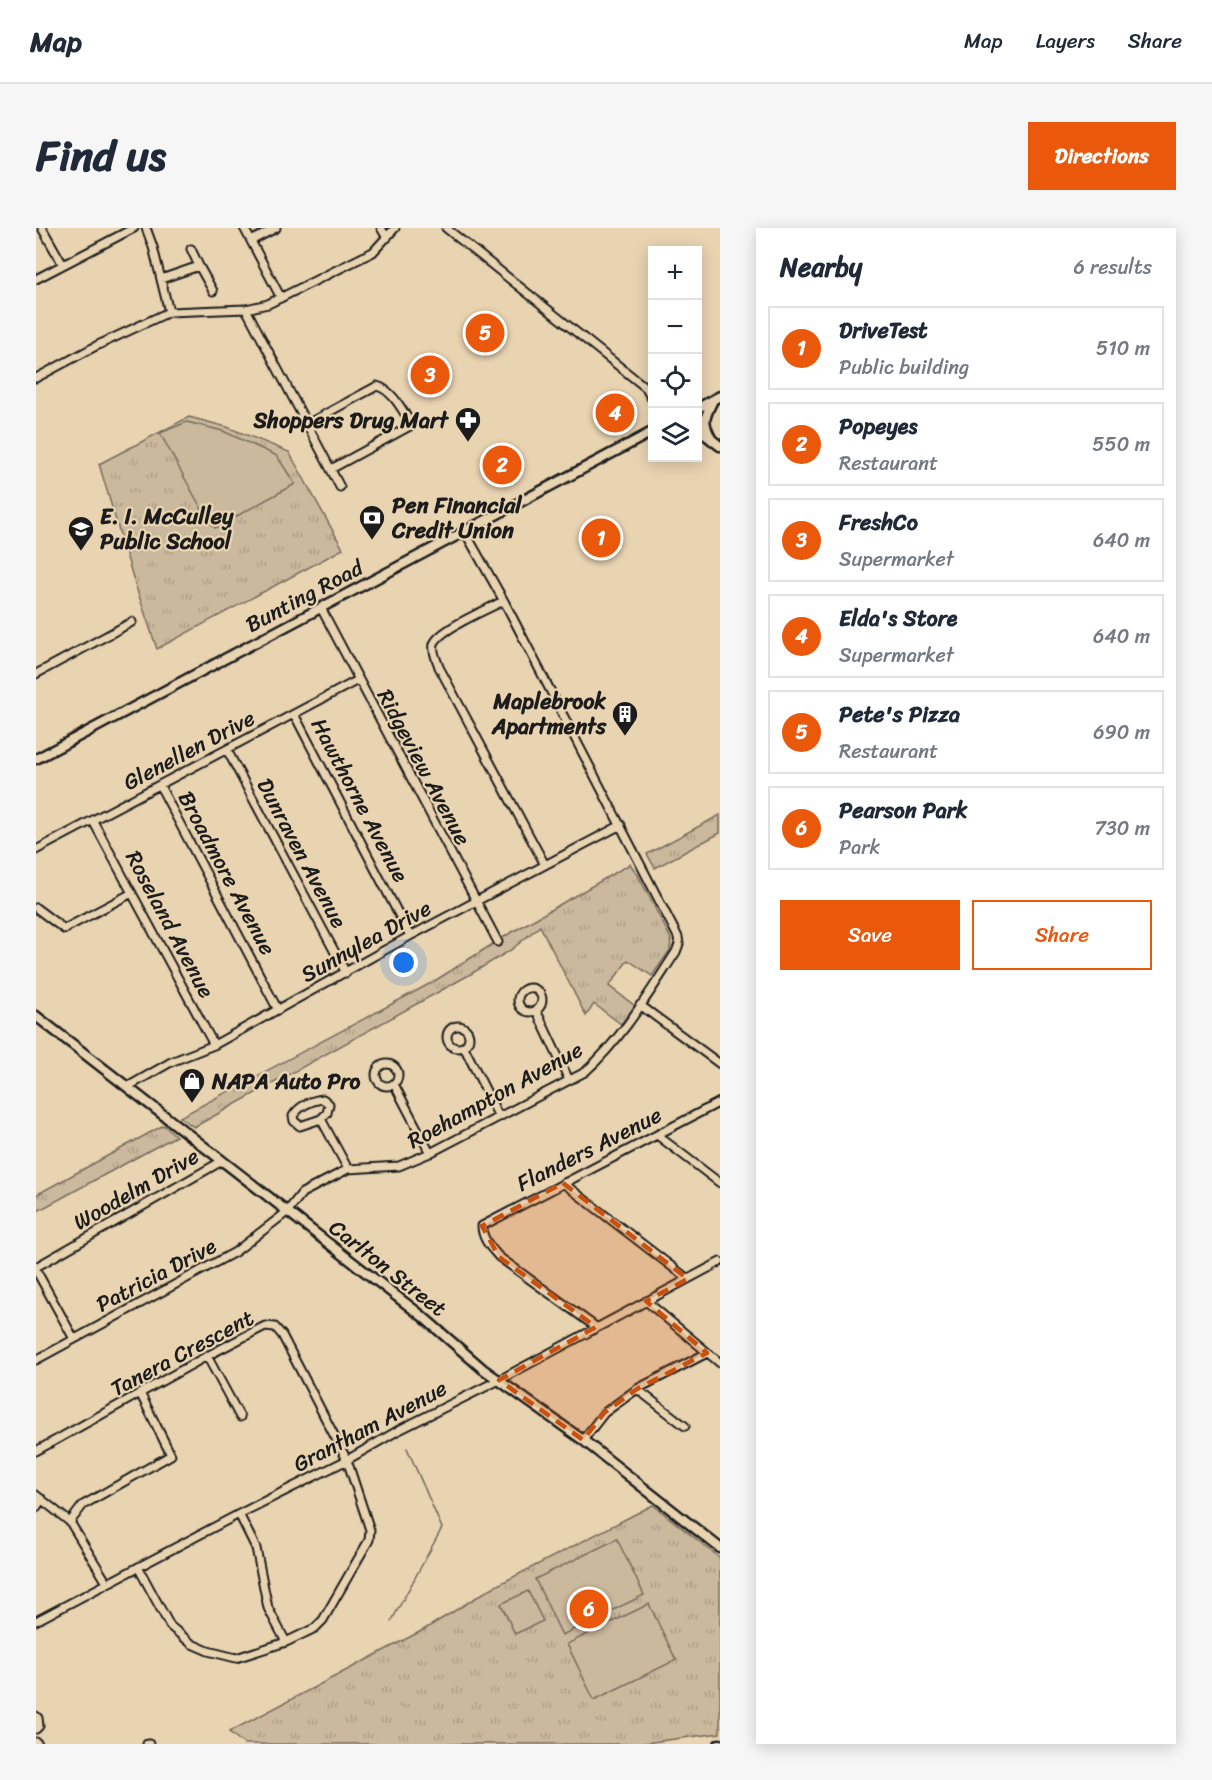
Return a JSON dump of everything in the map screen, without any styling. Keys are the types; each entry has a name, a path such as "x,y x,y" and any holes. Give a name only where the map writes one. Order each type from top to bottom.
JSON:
{"main road":[{"path":"702,406 716,398"},
{"path":"712,440 704,426 706,414 716,398"},
{"path":"702,432 720,446"},
{"name":"Bunting Road","path":"36,759 648,434"},
{"name":"Carlton Street","path":"36,1016 129,1086 422,1316 483,1369 583,1440 720,1548"}],"street":[{"path":"42,228 63,265"},
{"path":"36,279 134,228"},
{"path":"146,228 169,312"},
{"path":"244,228 281,298"},
{"path":"251,241 276,228"},
{"path":"381,228 387,238"},
{"path":"36,378 96,346 169,312 246,309 268,304 373,252 394,228"},
{"path":"446,228 648,391"},
{"path":"191,249 213,291"},
{"path":"161,279 199,266"},
{"path":"246,309 340,487"},
{"path":"307,424 377,386 381,386 393,397 412,425 331,469"},
{"name":"Roehampton Avenue","path":"287,1212 302,1193 348,1169 399,1166 430,1153 585,1072 597,1061 640,1005 679,944 678,937 621,825 465,532"},
{"path":"503,601 443,633 435,642 434,652 439,667 545,865"},
{"name":"Ridgeview Avenue","path":"321,608 498,942"},
{"path":"36,674 132,622"},
{"name":"Glenellen Drive","path":"36,850 358,680"},
{"name":"Hawthorne Avenue","path":"294,714 410,936"},
{"name":"Dunraven Avenue","path":"227,750 346,973"},
{"name":"Broadmore Avenue","path":"160,786 278,1010"},
{"name":"Roseland Avenue","path":"93,820 214,1045"},
{"name":"Sunnylea Drive","path":"129,1086 171,1062 214,1045 410,936 621,825"},
{"path":"36,908 64,929 132,893"},
{"path":"640,1005 720,1064"},
{"path":"536,1010 569,1080"},
{"path":"464,1047 498,1117"},
{"path":"394,1084 430,1153"},
{"path":"323,1099 328,1104 327,1113 321,1119 300,1126 294,1121 293,1116 296,1110 315,1100 323,1099"},
{"name":"Flanders Avenue","path":"597,1327 499,1257 489,1246 482,1233 482,1226 720,1102"},
{"path":"321,1119 348,1169"},
{"path":"657,1135 720,1183"},
{"name":"Woodelm Drive","path":"36,1269 222,1161"},
{"path":"563,1183 688,1279"},
{"name":"Patricia Drive","path":"36,1360 235,1252 287,1212"},
{"name":"Grantham Avenue","path":"36,1621 719,1264"},
{"path":"36,1269 74,1339"},
{"path":"646,1301 720,1363"},
{"name":"Tanera Crescent","path":"36,1451 265,1326 276,1327 282,1335 347,1460"},
{"path":"583,1440 604,1413 637,1389 707,1353"},
{"path":"207,1356 240,1417"},
{"path":"637,1389 685,1426"},
{"path":"70,1522 83,1505 171,1455 141,1395"},
{"path":"138,1567 170,1626 192,1644 208,1651 236,1658 285,1642 315,1628 323,1620 369,1540 370,1530 347,1460"},
{"path":"36,1508 39,1497 70,1522 107,1583"},
{"path":"239,1514 256,1548 268,1608 285,1642"},
{"path":"36,1716 39,1726 36,1729"}],"highlighted area":[{"path":"563,1183 688,1279 646,1301 707,1353 637,1389 604,1413 583,1440 499,1380 596,1327 499,1257 482,1226"}],"green space":[{"path":"189,417 227,427 289,452 343,549 157,649 99,464"},
{"path":"187,422 223,431 277,456 295,484 215,528 206,517 160,433"},
{"path":"720,815 720,833 655,868 647,854"},
{"path":"630,864 671,939 670,950 652,976 628,960 609,986 635,1006 621,1024 594,1004 586,1016 540,926 511,950 469,975 194,1127 180,1117 433,982 507,935"},
{"path":"164,1125 176,1136 36,1212 36,1195"},
{"path":"653,1505 720,1558 720,1733 637,1744 244,1744 229,1732 425,1629 490,1589"},
{"path":"617,1539 644,1595 562,1635 535,1579"},
{"path":"528,1591 543,1621 515,1634 501,1604"},
{"path":"649,1604 676,1660 594,1700 567,1644"}],"waterway":[{"path":"391,1622 442,1528 407,1448"}],"place":[{"name":"Pete's Pizza","path":"485,333"},
{"name":"FreshCo","path":"430,375"},
{"name":"Elda's Store","path":"615,413"},
{"name":"Shoppers Drug Mart","path":"468,443"},
{"name":"Popeyes","path":"502,465"},
{"name":"DriveTest","path":"601,538"},
{"name":"Pen Financial Credit Union","path":"372,541"},
{"name":"E. I. McCulley Public School","path":"81,552"},
{"name":"Maplebrook Apartments","path":"625,737"},
{"name":"NAPA Auto Pro","path":"192,1104"},
{"name":"Pearson Park","path":"589,1609"}]}
